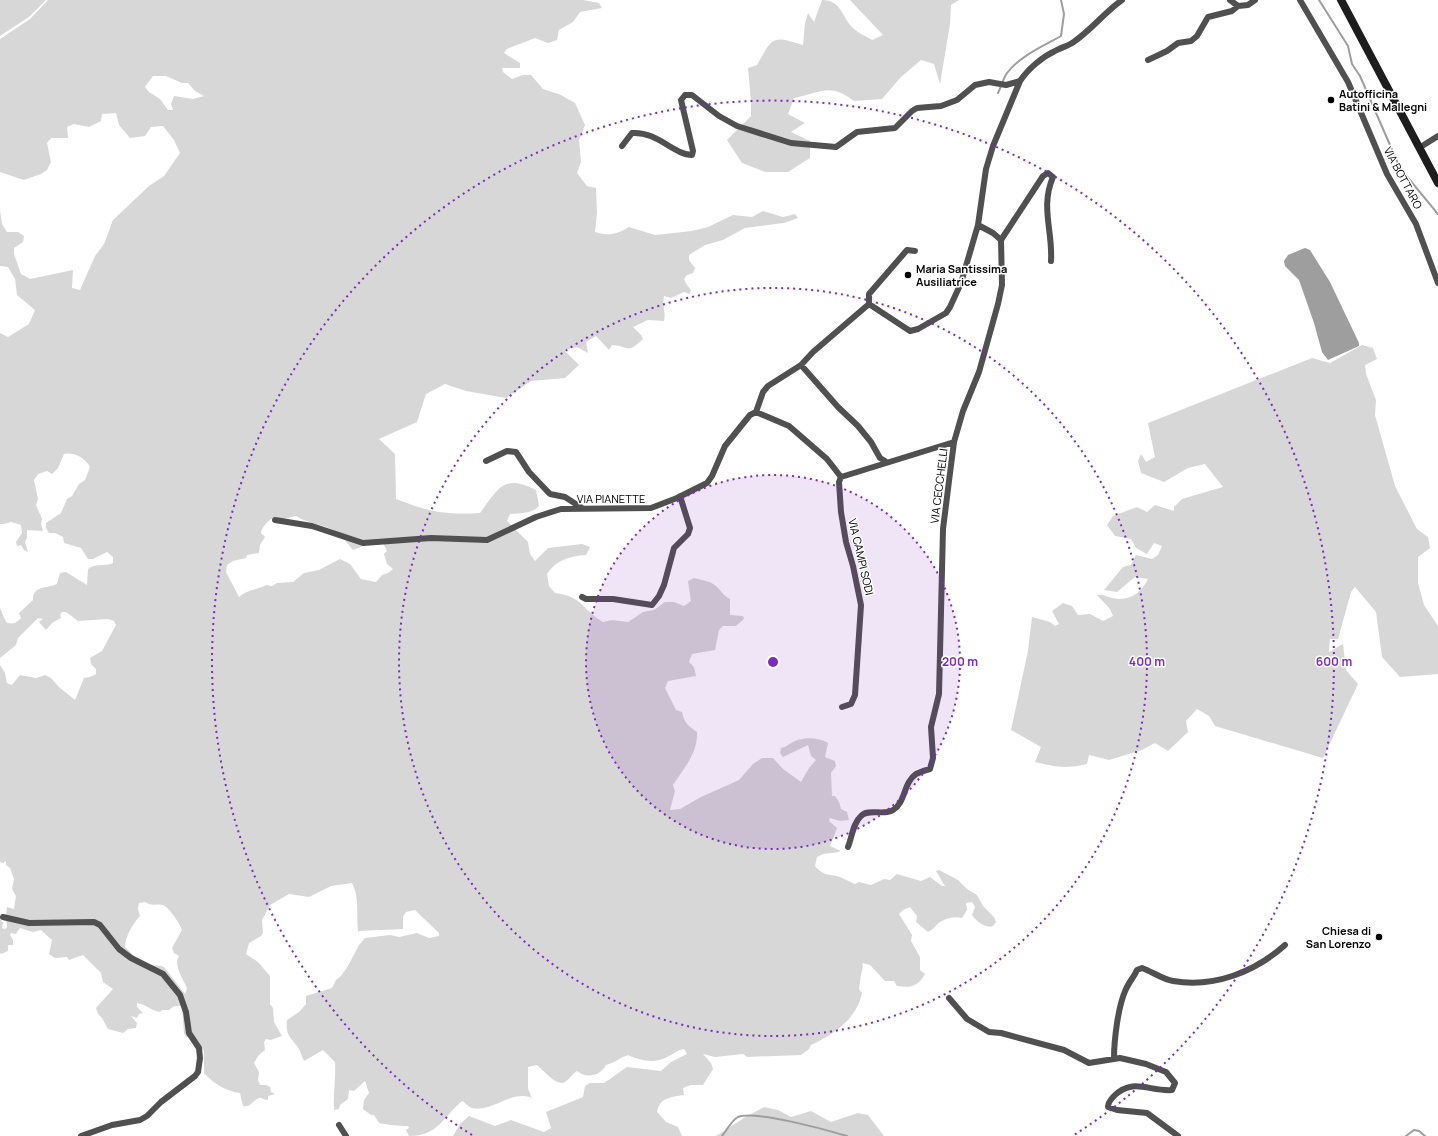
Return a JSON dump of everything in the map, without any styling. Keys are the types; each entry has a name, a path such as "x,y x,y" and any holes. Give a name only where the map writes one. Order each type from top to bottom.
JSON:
{"main road":[{"path":"1341,0 1438,183"}],"street":[{"path":"869,304 910,331 918,329 946,313 960,283 978,225 986,169 993,146 1020,81 1025,73 1041,60 1054,51 1073,43 1091,29 1122,0"},
{"path":"1230,0 1238,6"},
{"path":"1148,60 1167,51 1178,43 1191,41 1197,36 1208,17 1232,11 1238,6 1248,5 1255,0"},
{"name":"VIA BOTTARO","path":"1300,0 1348,82 1387,174 1416,224 1438,283"},
{"path":"622,146 632,133 639,133 656,138 686,155 692,155 693,151 681,100 685,95 692,95 719,116 737,126 791,143 836,147 857,132 895,128 917,108 941,106 957,100 975,85 989,82 1006,85 1020,81"},
{"path":"1419,148 1438,136"},
{"path":"978,225 993,233 1001,240 1043,176 1048,173 1053,177 1047,190 1051,261"},
{"name":"VIA CECCHELLI","path":"848,847 856,824 861,815 867,813 887,813 894,810 902,802 911,780 916,774 930,769 933,758 931,726 939,694 943,529 954,442 963,412 979,372 998,304 1002,285 1001,240"},
{"path":"915,251 907,250 893,264 869,294 869,304 813,352 801,365 768,386 763,392 756,412 790,426 827,459 841,477 885,462 912,456 954,442"},
{"path":"801,365 838,407 858,426 871,442 880,458 885,462"},
{"name":"VIA PIANETTE","path":"275,520 318,528 354,542 363,543 431,538 487,540 544,514 561,509 651,508 706,483 712,476 724,446 750,415 756,412"},
{"path":"486,461 507,451 516,452 529,472 550,494 565,497 582,508"},
{"name":"VIA CAMPI SODI","path":"841,477 839,482 841,512 846,542 853,566 861,605 854,695 851,704 842,707"},
{"path":"582,597 586,599 613,599 652,605 659,596 664,585 674,548 688,534 690,528 680,496"},
{"path":"3,917 29,923 94,922 100,925 118,949 144,965 154,968 163,974 180,995 186,1012 189,1033 199,1048 200,1058 198,1072 195,1076 161,1102 148,1116 140,1120 112,1125 81,1136"},
{"path":"1114,1059 1116,1028 1126,988 1134,980 1137,970 1142,968 1172,981 1195,983 1227,979 1270,959 1285,945"},
{"path":"949,998 967,1019 989,1032 1001,1033 1064,1050 1089,1063 1120,1058 1159,1068 1172,1077 1175,1083 1175,1087 1172,1090 1165,1091 1140,1085 1125,1088 1110,1100 1108,1107 1117,1110 1147,1113 1178,1136"},
{"path":"339,1125 346,1136"}],"shaded area":[{"path":"0,0 46,0 29,17 0,36"},
{"path":"48,0 583,0 599,3 602,8 580,12 573,22 559,30 557,40 548,43 535,38 507,49 504,53 520,63 520,68 502,68 503,72 512,79 523,75 531,75 543,89 561,95 575,103 585,125 579,140 581,162 577,173 587,186 596,188 597,213 595,232 612,234 629,227 655,235 692,231 708,227 733,215 752,217 763,211 783,217 795,214 798,218 784,223 745,228 723,240 705,245 689,255 689,260 695,268 693,273 687,275 684,279 691,290 690,294 684,292 671,298 664,296 664,321 648,320 633,327 643,339 634,347 628,348 612,345 609,350 596,336 586,342 588,353 577,347 564,350 579,365 565,378 531,381 506,398 466,391 445,384 426,394 417,422 379,439 395,454 396,499 437,512 480,513 492,496 503,486 509,483 525,485 536,490 539,506 529,512 510,514 507,521 528,542 530,554 535,561 548,548 582,544 590,547 586,555 574,556 555,565 547,574 549,586 555,593 572,597 603,622 612,620 628,622 643,612 654,610 665,602 674,602 684,606 691,601 688,581 694,578 707,581 716,586 730,599 730,615 743,616 744,619 736,626 723,626 719,630 715,650 692,654 689,662 694,667 696,676 668,681 665,688 676,710 682,712 687,724 697,732 697,740 693,754 673,785 675,791 670,810 680,809 701,797 739,780 753,764 762,758 773,758 783,769 801,782 809,768 816,760 811,756 808,745 783,757 780,753 781,748 801,739 810,738 824,741 828,743 825,757 835,761 836,766 831,773 832,796 835,796 841,809 847,812 849,820 840,821 830,818 829,821 837,828 830,846 841,851 824,854 817,857 815,866 824,873 840,877 855,884 859,882 871,885 884,879 890,880 897,874 921,881 930,877 942,886 945,886 936,871 939,870 958,880 967,889 977,895 983,906 994,917 996,922 993,926 990,927 984,925 972,915 975,907 972,902 966,903 967,910 962,918 954,917 945,919 928,932 916,922 917,916 910,907 903,910 899,914 912,935 911,941 920,957 920,970 925,974 920,982 910,987 897,986 894,981 885,981 870,965 862,963 863,967 859,989 862,993 855,1011 836,1031 811,1045 809,1049 801,1055 747,1057 743,1054 715,1057 703,1054 711,1063 713,1069 703,1085 691,1085 683,1088 684,1095 666,1099 658,1107 657,1112 666,1122 678,1127 682,1136 453,1136 460,1124 469,1116 495,1126 511,1120 544,1132 551,1128 546,1112 583,1097 585,1086 590,1083 604,1083 627,1067 661,1071 671,1062 687,1054 684,1049 662,1059 653,1061 637,1059 628,1055 606,1065 597,1074 589,1076 577,1071 567,1081 562,1083 554,1080 537,1065 528,1067 528,1089 532,1098 517,1096 480,1109 472,1108 462,1101 439,1125 427,1133 409,1136 406,1130 409,1128 408,1126 379,1123 374,1115 371,1115 363,1109 364,1100 369,1093 365,1081 354,1091 349,1090 348,1099 340,1105 339,1109 334,1110 335,1062 323,1050 304,1061 299,1049 289,1036 287,1030 287,1020 299,1012 306,1004 306,996 332,988 336,980 348,966 359,945 365,938 390,935 399,937 417,933 429,938 439,936 439,933 415,910 406,912 403,917 403,929 358,931 357,900 352,883 331,886 309,897 289,894 270,905 262,920 263,933 261,936 249,943 246,954 258,962 270,976 270,1004 273,1008 274,1022 282,1036 271,1040 266,1039 264,1042 265,1050 258,1056 254,1063 259,1072 258,1080 260,1085 270,1087 271,1092 275,1094 268,1096 268,1100 258,1098 248,1106 243,1106 240,1093 230,1091 220,1086 204,1073 204,1051 190,1032 187,1011 181,995 173,982 159,969 144,964 119,948 101,924 94,920 29,922 6,916 7,907 14,909 16,896 12,889 14,879 10,868 6,865 6,861 3,863 0,862 0,665 5,673 7,683 12,685 20,675 36,678 45,675 51,678 59,687 75,700 84,678 96,674 96,669 91,664 90,658 102,651 116,625 114,621 108,619 78,621 66,612 62,612 60,615 61,618 52,623 46,630 39,622 43,619 38,618 18,638 16,645 0,658 0,608 6,622 14,623 21,618 19,613 33,600 35,592 41,588 57,584 60,573 66,572 87,585 88,569 94,566 113,563 113,557 107,552 93,559 88,559 81,548 64,543 63,537 55,533 49,533 46,528 46,523 61,513 67,499 72,496 79,484 85,480 90,467 82,458 76,455 64,454 58,468 52,474 47,471 38,474 34,480 38,499 36,505 42,519 41,524 43,531 27,530 27,538 25,542 28,552 24,550 21,545 17,546 16,542 22,533 21,525 11,522 0,524 0,333 8,337 29,324 35,310 17,295 15,279 8,267 0,266 0,210 2,224 7,232 18,232 24,236 23,242 14,248 14,254 21,274 30,279 73,270 72,288 80,290 95,256 104,244 113,220 149,186 164,176 180,153 174,140 163,126 151,127 145,136 130,138 119,125 116,113 102,114 101,121 89,127 74,124 67,127 68,138 51,138 47,143 51,162 47,170 41,174 24,180 0,172 0,39 30,19","holes":["153,76 166,76 182,83 188,83 195,91 204,96 193,99 174,96 171,104 173,110 168,110 160,99 149,92 145,87","296,516 333,530 338,533 353,550 381,539 387,551 384,554 387,564 393,569 382,575 376,582 361,579 350,564 340,559 319,570 304,573 293,582 277,583 272,586 266,585 246,592 239,597 226,572 227,565 233,561 246,558 247,555 259,553 260,545 265,537 261,533 264,525 271,519 284,519","145,902 165,906 181,927 182,930 172,948 174,953 179,956 177,964 179,972 187,988 185,994 164,967 152,965 140,960 125,947 126,939 130,930 140,916 138,909 139,903"]},
{"path":"822,0 829,1 838,6 853,28 872,40 883,35 850,0 959,0 951,5 950,24 940,84 934,64 921,60 901,77 882,99 854,101 845,95 831,90 825,90 794,98 788,114 805,123 791,132 810,141 810,158 788,172 765,172 742,163 727,140 751,116 748,68 757,65 766,49 774,41 785,40 803,45 805,23 808,13 814,22"},
{"path":"1305,248 1310,250 1330,282 1359,343 1359,346 1328,360 1322,352 1314,323 1299,280 1285,266 1284,261 1288,255"},
{"path":"1362,345 1373,348 1377,359 1365,365 1366,374 1376,400 1375,415 1395,486 1417,529 1428,537 1430,548 1418,557 1418,583 1424,605 1438,626 1438,674 1400,677 1382,657 1376,612 1355,587 1351,592 1338,639 1330,639 1329,652 1343,644 1346,670 1358,684 1323,758 1215,726 1209,716 1197,709 1186,721 1188,732 1168,751 1155,743 1142,750 1109,760 1089,755 1087,764 1080,766 1061,767 1035,762 1041,747 1011,730 1028,651 1032,617 1050,622 1055,626 1059,624 1052,611 1063,603 1072,606 1078,615 1090,614 1103,621 1113,616 1110,609 1097,595 1124,599 1138,592 1148,579 1135,577 1117,592 1104,590 1123,567 1131,565 1136,555 1152,559 1158,555 1162,546 1154,543 1147,554 1136,548 1131,539 1115,536 1107,525 1113,516 1137,507 1147,512 1155,505 1174,511 1174,507 1182,499 1223,487 1205,464 1188,468 1164,482 1141,473 1138,461 1141,454 1146,462 1155,457 1148,423 1312,358 1330,363"},
{"path":"0,919 3,923 2,928 5,929 7,927 6,919 29,924 94,923 104,932 118,951 166,979 173,986 179,996 182,1006 175,1006 169,1010 162,1010 160,1012 137,1003 137,1007 143,1013 139,1014 137,1018 131,1016 137,1023 136,1028 128,1029 123,1033 108,1029 98,1014 96,1008 113,989 103,982 101,973 83,955 69,960 67,957 55,958 49,954 52,940 41,930 33,932 20,928 16,934 11,933 10,935 13,940 13,945 8,945 8,951 1,954"},
{"path":"182,1006 186,1028 190,1037 186,1037 184,1033"},
{"path":"764,1107 778,1110 791,1117 811,1111 831,1122 858,1113 868,1115 884,1136 716,1136"}],"waterway":[{"path":"998,93 1007,73 1018,61 1061,36 1064,14 1061,0"},
{"path":"1319,0 1348,46 1352,64 1360,76 1400,168 1438,214"},
{"path":"722,1136 731,1123 738,1117 747,1116 775,1118 847,1136"},
{"path":"1406,1136 1414,1130 1419,1131 1425,1136"}],"place":[{"name":"Autofficina Batini & Mallegni","path":"1331,100"},
{"name":"Maria Santissima Ausiliatrice","path":"908,275"},
{"name":"Chiesa di San Lorenzo","path":"1379,937"}]}
